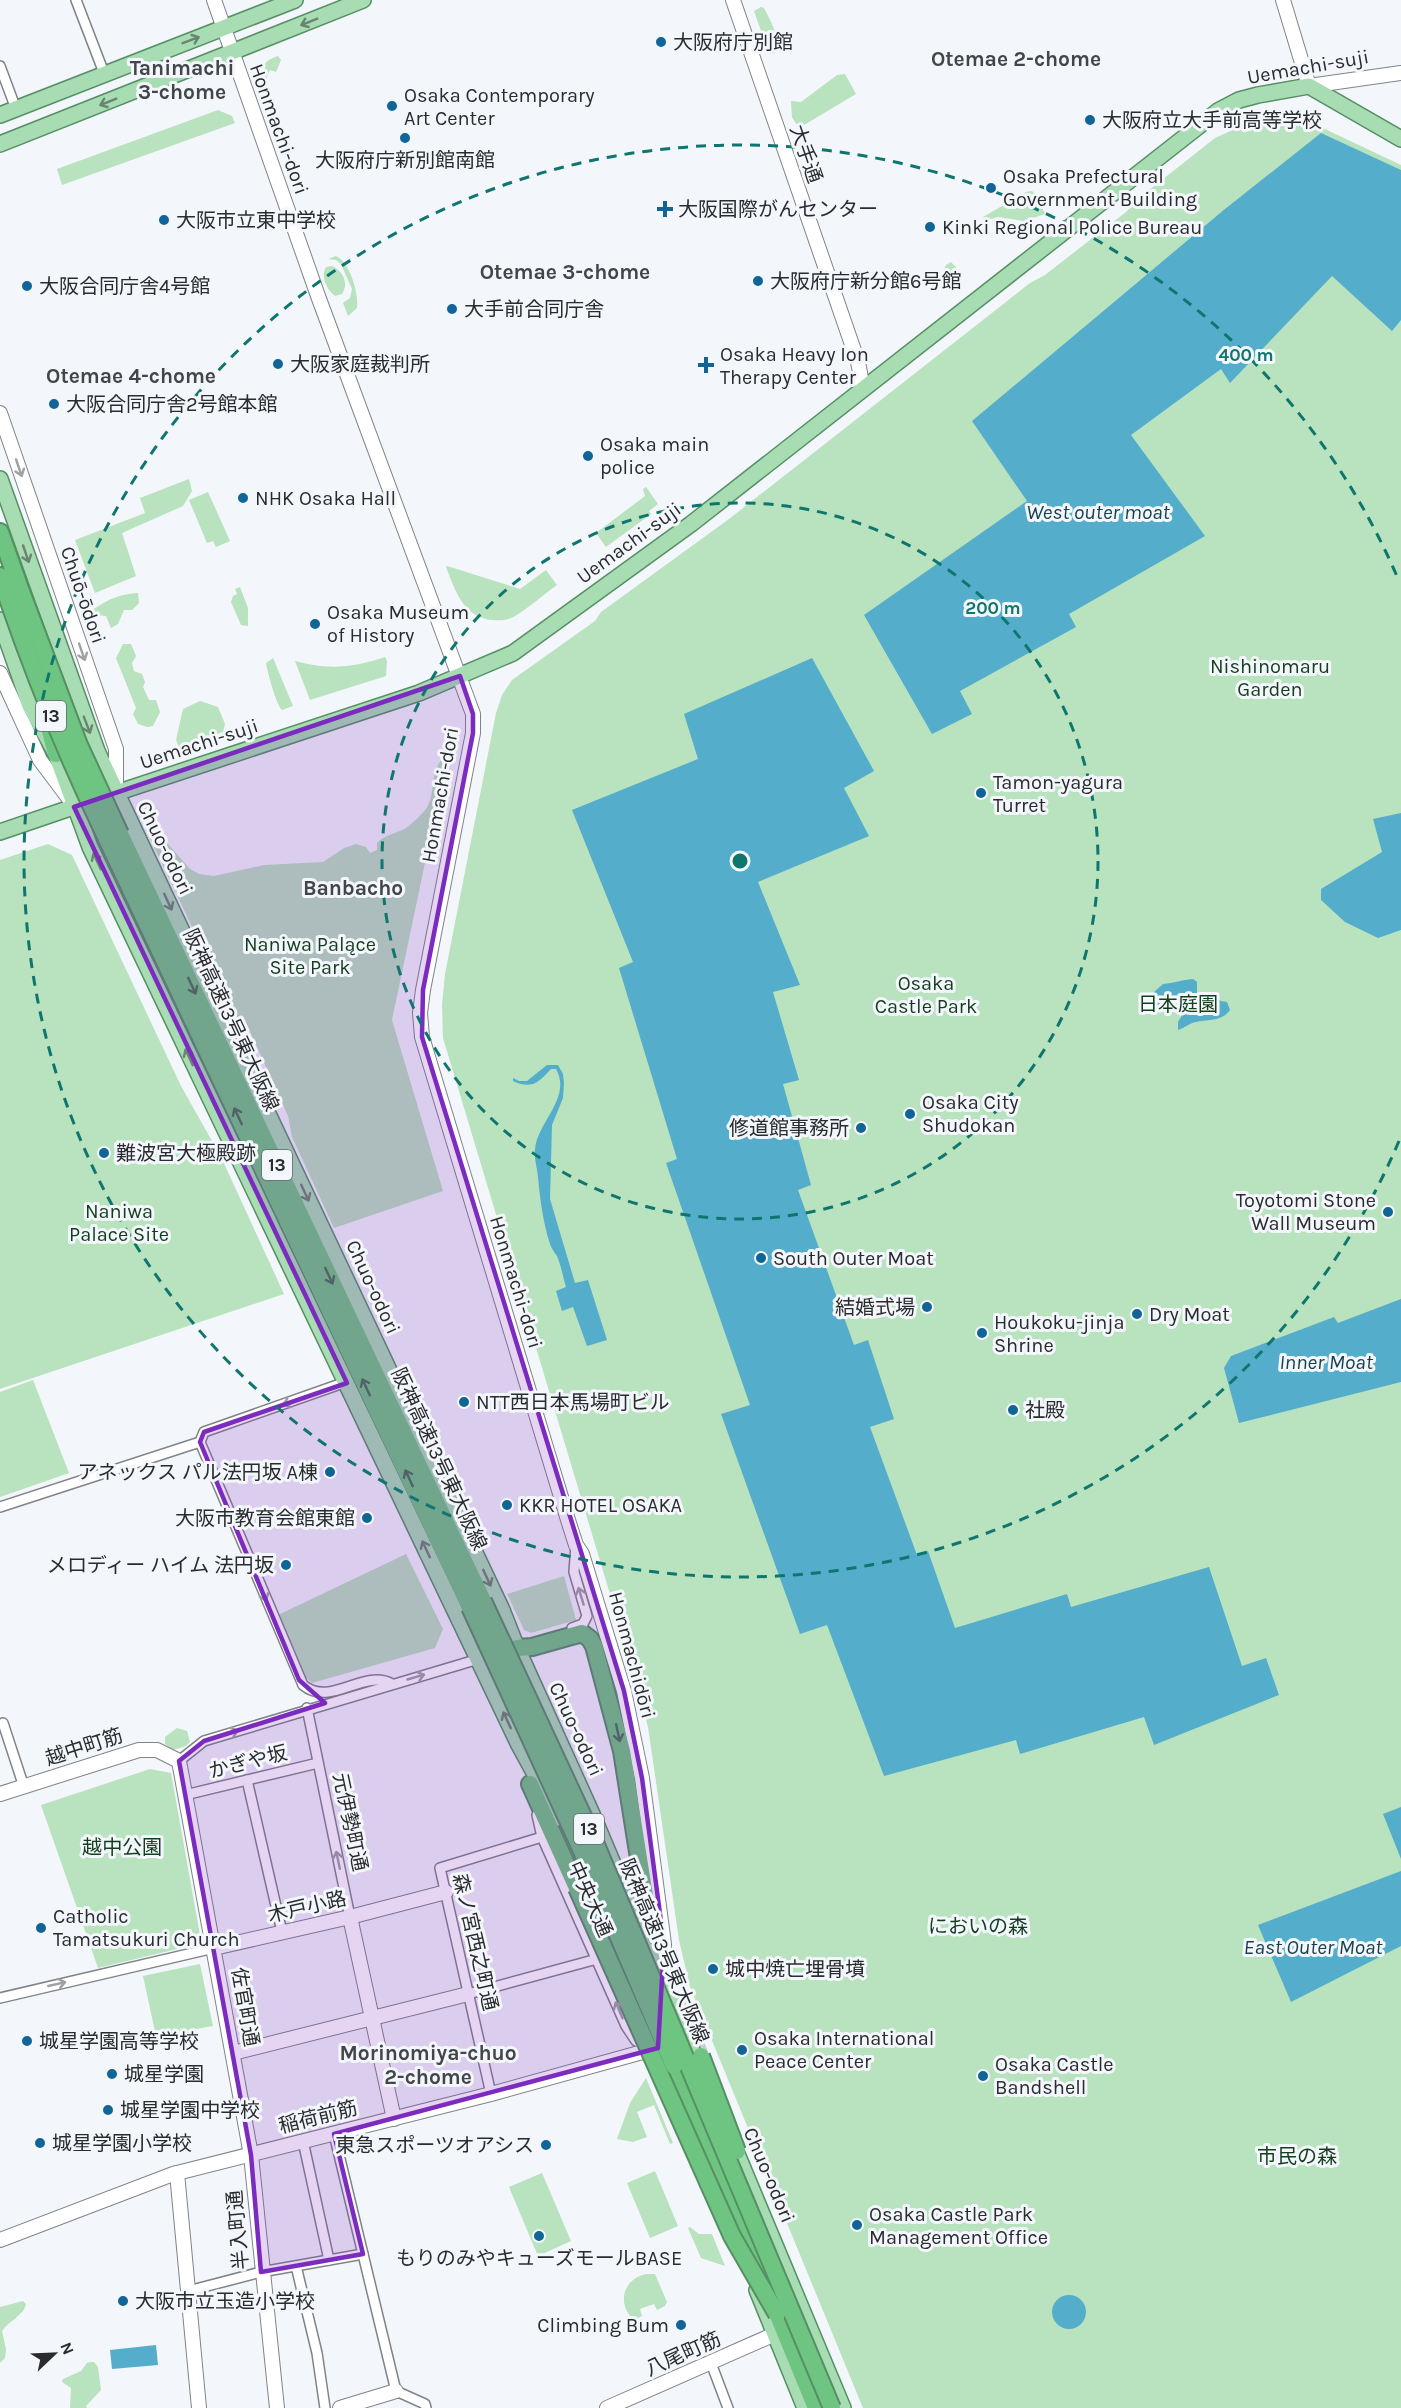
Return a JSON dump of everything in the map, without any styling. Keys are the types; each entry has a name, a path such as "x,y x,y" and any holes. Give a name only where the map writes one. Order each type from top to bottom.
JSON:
{"highway":[{"name":"阪神高速13号東大阪線","path":"0,532 46,663 142,898"},
{"name":"阪神高速13号東大阪線","path":"0,576 56,728 142,898 398,1438 594,1840 784,2311 816,2408"},
{"path":"0,587 17,651 43,704 56,754"},
{"path":"517,1648 532,1647 582,1633 590,1639 594,1646 604,1677 625,1769 647,1909 656,1938"},
{"path":"530,1784 732,2236 784,2311"},
{"path":"701,2056 779,2265 784,2311"},
{"name":"阪神高速13号東大阪線","path":"784,2311 832,2408"}],"main road":[{"path":"0,115 295,0"},
{"path":"0,144 363,0"},
{"path":"1309,86 1401,139"},
{"name":"Uemachi-suji","path":"0,832 396,700 513,653 691,524 1218,111 1239,100 1309,86"},
{"name":"Chuo-odori","path":"0,479 97,751 497,1599 592,1814 663,1980 686,2040 750,2182 843,2408"},
{"path":"0,620 17,651"},
{"path":"56,754 84,835 519,1745 592,1881 652,2022 658,2048 805,2408"}],"street":[{"path":"76,0 104,73"},
{"name":"Honmachi-dori","path":"214,0 318,296 473,714 473,733 423,990 422,1037 576,1545"},
{"name":"大手通","path":"733,0 858,362 863,389"},
{"path":"1283,0 1309,86"},
{"path":"0,66 16,109"},
{"name":"Uemachi-suji","path":"1309,86 1401,73"},
{"name":"Chuō-ōdori","path":"0,412 116,749 116,793"},
{"path":"0,673 40,760 74,807"},
{"path":"346,1382 204,1432 200,1442 303,1685 316,1693 325,1693 378,1679 392,1684"},
{"path":"0,1507 200,1442"},
{"path":"179,1761 204,1741 307,1708 517,1648 529,1641 578,1626 585,1622 586,1613 574,1572 576,1545"},
{"name":"Honmachidōri","path":"576,1545 582,1554 616,1660 642,1778 664,1944 658,2048"},
{"name":"元伊勢町通","path":"307,1708 394,2119"},
{"path":"3,1723 24,1787"},
{"name":"中央大通","path":"519,1745 542,1837 626,2026 634,2038 641,2043 658,2048"},
{"name":"越中町筋","path":"0,1794 139,1750 157,1750 179,1761"},
{"name":"佐官町通","path":"179,1761 250,2155"},
{"name":"かぎや坂","path":"185,1795 318,1763"},
{"path":"247,1780 282,1932"},
{"name":"森ノ宮西之町通","path":"491,2094 440,1868 542,1837"},
{"name":"木戸小路","path":"0,1998 350,1917 446,1892"},
{"path":"233,2053 372,2019 597,1959"},
{"name":"稲荷前筋","path":"0,2240 177,2173 491,2094 686,2040"},
{"path":"334,2134 396,2391"},
{"path":"303,2141 329,2260"},
{"name":"半入町通","path":"250,2155 277,2408"},
{"path":"177,2173 199,2408"},
{"path":"188,2291 261,2272 363,2254"},
{"path":"296,2266 317,2353 325,2408"},
{"name":"八尾町筋","path":"607,2408 775,2334"},
{"path":"711,2363 728,2408"},
{"path":"340,2408 396,2391 424,2404 426,2408"}],"highlighted area":[{"path":"460,676 473,714 473,733 423,990 422,1037 624,1691 642,1778 664,1944 658,2048 334,2134 363,2254 261,2272 251,2155 179,1761 204,1741 325,1703 299,1680 200,1442 204,1432 347,1383 74,807"}],"green space":[{"path":"761,7 764,8 774,30 777,42 775,53 769,54 754,11"},
{"path":"278,56 281,60 276,72 270,70 265,82 262,73 264,66 269,60"},
{"path":"845,74 856,94 799,128 792,117 791,101 801,102 837,75"},
{"path":"218,110 232,116 235,123 62,185 57,169"},
{"name":"Osaka Castle Park","path":"1276,110 1325,129 1401,165 1401,2408 863,2408 690,1987 679,1940 648,1727 443,1038 442,1005 445,974 496,713 502,695 512,680 595,621 601,612 729,519 1030,283 1045,275 1126,212 1139,198 1215,138"},
{"path":"1032,191 1037,196 1045,214 1024,221 998,217 987,220 983,217 1026,192"},
{"path":"336,256 341,259 349,271 357,295 357,308 348,316 343,303 350,298 352,289 341,264 336,260 328,259"},
{"path":"951,262 962,274 962,280 953,289 943,271"},
{"path":"332,266 342,274 345,282 342,294 335,296 327,287 324,279 326,267"},
{"path":"189,479 192,491 183,506 122,533 136,576 95,593 75,540 145,513 140,498"},
{"path":"646,487 658,504 649,511 651,514 606,547 596,533 645,496 643,489"},
{"path":"208,492 230,541 216,547 213,541 207,543 189,500"},
{"path":"447,566 520,589 546,570 557,585 513,617 492,620 482,618 467,608 457,593"},
{"path":"240,587 248,608 248,626 241,625 231,602 233,596 237,594 235,589"},
{"path":"138,593 139,603 132,610 124,610 118,624 111,628 106,616 94,615 94,609 110,600"},
{"path":"123,644 131,644 136,656 132,663 134,671 142,674 145,682 143,687 149,700 156,700 160,712 153,726 138,724 133,714 136,708 116,658"},
{"path":"385,657 386,676 310,700 295,661 330,667 362,664"},
{"path":"273,658 293,706 282,710 275,696 266,663"},
{"path":"200,701 218,707 225,724 223,732 179,747 176,740 183,709"},
{"name":"Naniwa Palące Site Park","path":"448,754 392,1020 443,1191 334,1228 292,1137 288,1116 248,1027 233,1013 146,830 160,835 190,869 199,874 214,876 264,865 323,862 344,848 356,844 366,847 370,853 377,850 377,843 380,840 406,828 426,809 435,772 442,759"},
{"name":"Naniwa Palace Site","path":"48,844 72,855 181,1086 221,1157 284,1294 0,1389 0,860"},
{"path":"33,1380 69,1473 0,1497 0,1392"},
{"path":"406,1554 443,1629 435,1648 312,1683 304,1676 278,1615"},
{"path":"564,1576 576,1620 531,1633 524,1630 507,1594"},
{"path":"177,1728 187,1731 190,1742 186,1746 173,1750 165,1744 165,1737"},
{"name":"越中公園","path":"150,1769 171,1773 200,1935 194,1945 98,1968 41,1805"},
{"path":"200,1964 213,2026 156,2036 143,1976"},
{"path":"646,2078 673,2143 670,2144 654,2105 637,2112 647,2137 633,2142 617,2139 630,2103"},
{"path":"655,2171 678,2226 650,2238 627,2183"},
{"path":"542,2173 571,2241 538,2256 509,2187"},
{"path":"690,2227 699,2234 712,2234 725,2266 701,2258 688,2228"},
{"path":"647,2274 655,2274 667,2302 665,2306 657,2310 654,2304 640,2309 642,2316 634,2320 625,2307 625,2292 632,2281"},
{"path":"23,2301 26,2304 25,2308 2,2331 6,2349 5,2358 0,2363 0,2307"},
{"path":"94,2362 98,2367 101,2390 86,2406 87,2408 70,2408 71,2388 62,2382 63,2379 81,2371 87,2363"}],"water":[{"name":"West outer moat","path":"1321,133 1401,170 1401,320 1392,331 1332,276 1230,383 1221,369 1131,435 1205,536 1069,614 1076,627 960,691 972,714 932,734 864,615 1027,501 972,421 1225,209"},
{"name":"South Outer Moat","path":"812,658 874,771 844,788 869,836 758,882 800,985 773,992 799,1080 783,1084 811,1185 798,1190 854,1345 868,1340 894,1419 870,1427 917,1555 928,1551 955,1628 1067,1594 1071,1607 1209,1567 1242,1666 1266,1658 1279,1695 1154,1745 1144,1717 1020,1754 1016,1740 884,1776 827,1625 800,1634 721,1414 750,1405 666,1163 677,1159 619,968 633,962 572,810 698,759 684,714"},
{"path":"1401,813 1401,930 1378,938 1345,922 1321,900 1321,889 1382,852 1373,819"},
{"path":"1193,979 1197,982 1197,993 1204,996 1210,992 1221,1001 1227,1002 1230,1010 1223,1017 1194,1023 1178,1030 1178,1022 1184,1012 1182,1006 1175,1000 1158,1009 1153,1002 1154,992 1163,984"},
{"path":"547,1065 558,1065 563,1074 564,1083 563,1098 552,1125 550,1199 575,1283 588,1280 607,1340 587,1346 573,1307 562,1311 556,1291 566,1287 545,1227 535,1160 537,1139 557,1100 560,1080 556,1069 551,1069 543,1078 530,1085 513,1081 513,1078 527,1081"},
{"name":"Inner Moat","path":"1401,1299 1401,1382 1239,1423 1224,1368 1231,1356 1334,1317 1338,1323"},
{"path":"1401,1807 1401,1859 1383,1814"},
{"name":"East Outer Moat","path":"1401,1871 1401,1946 1291,2002 1258,1925"},
{"path":"1069,2295 1081,2300 1086,2312 1081,2324 1069,2329 1057,2324 1052,2312 1057,2300"},
{"path":"156,2345 158,2365 112,2369 110,2350"}],"tunnel":[{"path":"661,1950 701,2056"}],"place":[{"name":"大阪府庁別館","path":"661,42"},
{"name":"Osaka Contemporary Art Center","path":"392,106"},
{"name":"大阪府立大手前高等学校","path":"1090,120"},
{"name":"大阪府庁新別館南館","path":"405,138"},
{"name":"Osaka Prefectural Government Building","path":"991,188"},
{"name":"大阪国際がんセンター","path":"665,209"},
{"name":"大阪市立東中学校","path":"164,220"},
{"name":"Kinki Regional Police Bureau","path":"930,227"},
{"name":"大阪府庁新分館6号館","path":"758,281"},
{"name":"大阪合同庁舎4号館","path":"27,286"},
{"name":"大手前合同庁舎","path":"452,309"},
{"name":"大阪家庭裁判所","path":"278,364"},
{"name":"Osaka Heavy Ion Therapy Center","path":"706,365"},
{"name":"大阪合同庁舎2号館本館","path":"54,404"},
{"name":"Osaka main police","path":"588,456"},
{"name":"NHK Osaka Hall","path":"243,498"},
{"name":"Osaka Museum of History","path":"315,624"},
{"name":"Tamon-yagura Turret","path":"981,793"},
{"name":"Osaka City Shudokan","path":"910,1114"},
{"name":"修道館事務所","path":"861,1128"},
{"name":"難波宮大極殿跡","path":"104,1153"},
{"name":"Toyotomi Stone Wall Museum","path":"1388,1212"},
{"name":"South Outer Moat","path":"761,1258"},
{"name":"結婚式場","path":"927,1307"},
{"name":"Dry Moat","path":"1137,1314"},
{"name":"Houkoku-jinja Shrine","path":"982,1333"},
{"name":"NTT西日本馬場町ビル","path":"464,1402"},
{"name":"社殿","path":"1013,1410"},
{"name":"アネックス パル法円坂 A棟","path":"330,1472"},
{"name":"KKR HOTEL OSAKA","path":"507,1505"},
{"name":"大阪市教育会館東館","path":"367,1518"},
{"name":"メロディー ハイム 法円坂","path":"286,1565"},
{"name":"Catholic Tamatsukuri Church","path":"41,1928"},
{"name":"城中焼亡埋骨墳","path":"713,1969"},
{"name":"城星学園高等学校","path":"27,2041"},
{"name":"Osaka International Peace Center","path":"742,2050"},
{"name":"城星学園","path":"112,2074"},
{"name":"Osaka Castle Bandshell","path":"983,2076"},
{"name":"城星学園中学校","path":"108,2110"},
{"name":"城星学園小学校","path":"40,2143"},
{"name":"東急スポーツオアシス","path":"546,2145"},
{"name":"Osaka Castle Park Management Office","path":"857,2225"},
{"name":"もりのみやキューズモールBASE","path":"539,2236"},
{"name":"大阪市立玉造小学校","path":"123,2301"},
{"name":"Climbing Bum","path":"681,2325"}],"district":[{"name":"Otemae 2-chome","path":"1016,59"},
{"name":"Tanimachi 3-chome","path":"182,80"},
{"name":"Otemae 3-chome","path":"565,272"},
{"name":"Otemae 4-chome","path":"131,376"},
{"name":"Banbacho","path":"353,888"},
{"name":"Morinomiya-chuo 2-chome","path":"428,2065"}],"park label":[{"name":"Nishinomaru Garden","path":"1270,678"},
{"name":"日本庭園","path":"1178,1004"},
{"name":"においの森","path":"978,1926"},
{"name":"市民の森","path":"1297,2156"}]}
